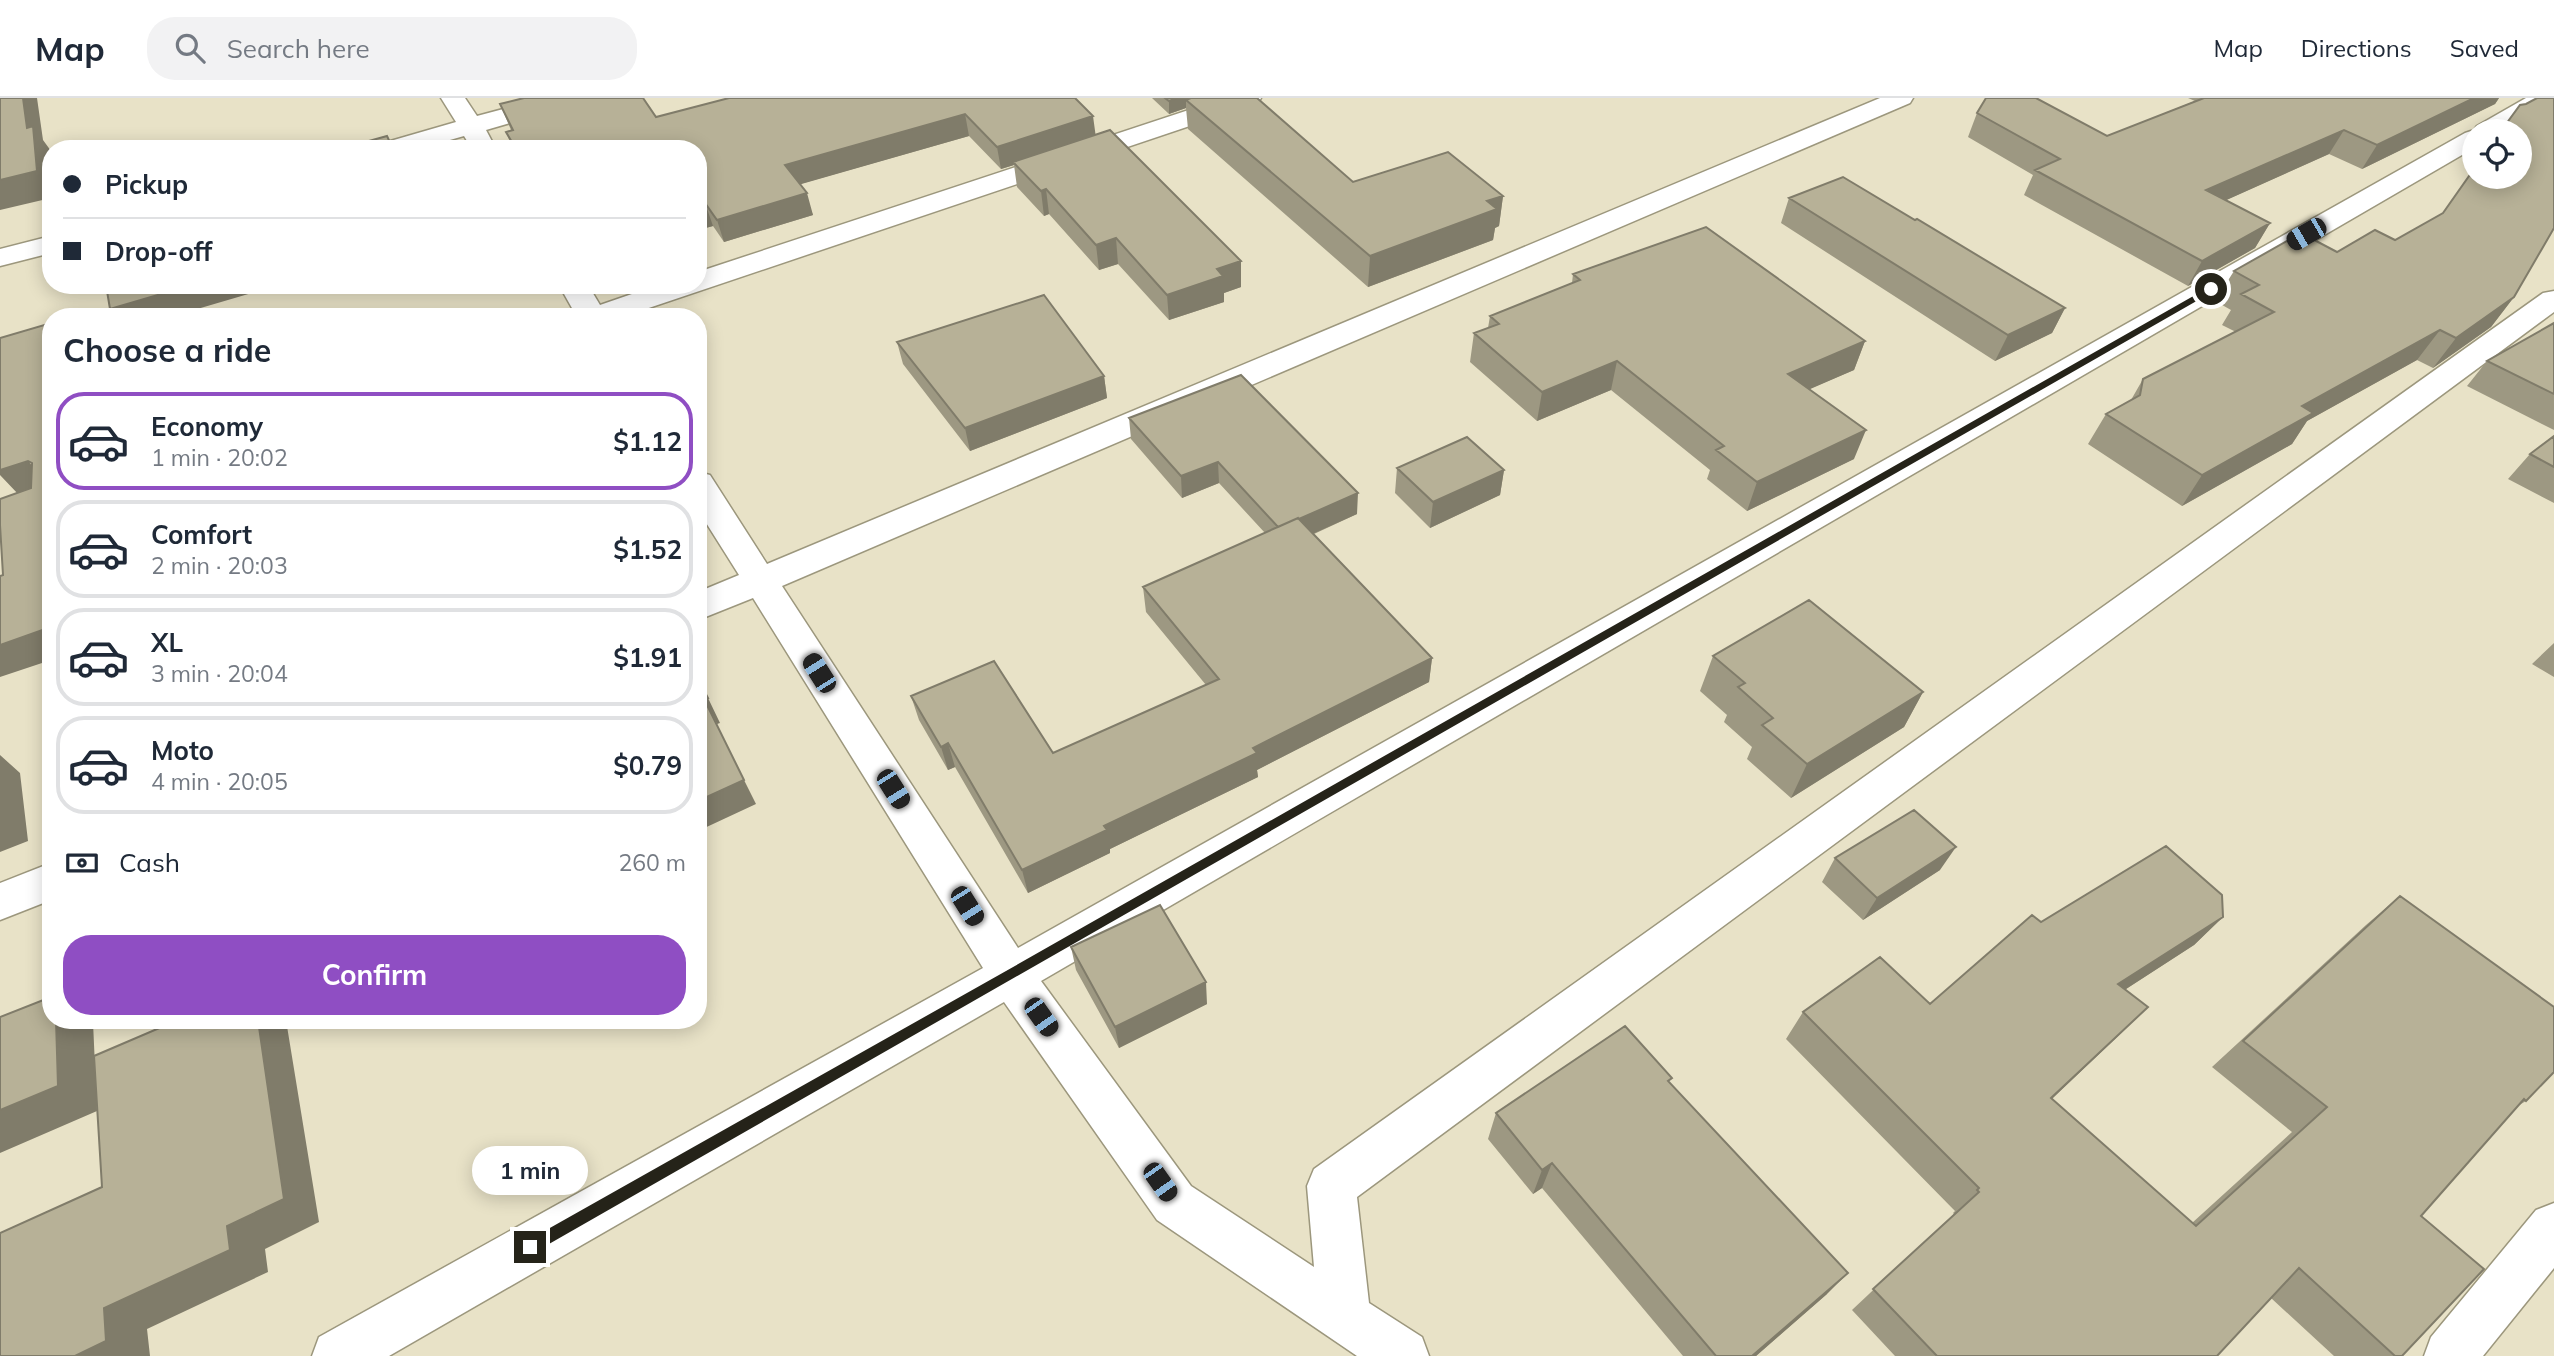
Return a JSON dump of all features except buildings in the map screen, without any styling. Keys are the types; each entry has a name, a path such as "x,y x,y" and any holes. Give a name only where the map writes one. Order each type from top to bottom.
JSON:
{"street":[{"path":"453,98 480,140"},
{"path":"421,140 570,98"},
{"path":"707,278 1249,98"},
{"path":"707,603 1901,98"},
{"path":"2507,119 2544,98"},
{"path":"338,1356 1011,975 2462,145"},
{"path":"0,258 42,246"},
{"path":"619,308 660,294"},
{"path":"1345,1318 1331,1186 2553,299"},
{"path":"707,497 1011,975 1174,1203 1402,1356"},
{"path":"0,902 42,885"},
{"path":"2450,1356 2554,1228"}],"route":[{"path":"530,1247 2211,289"}]}
